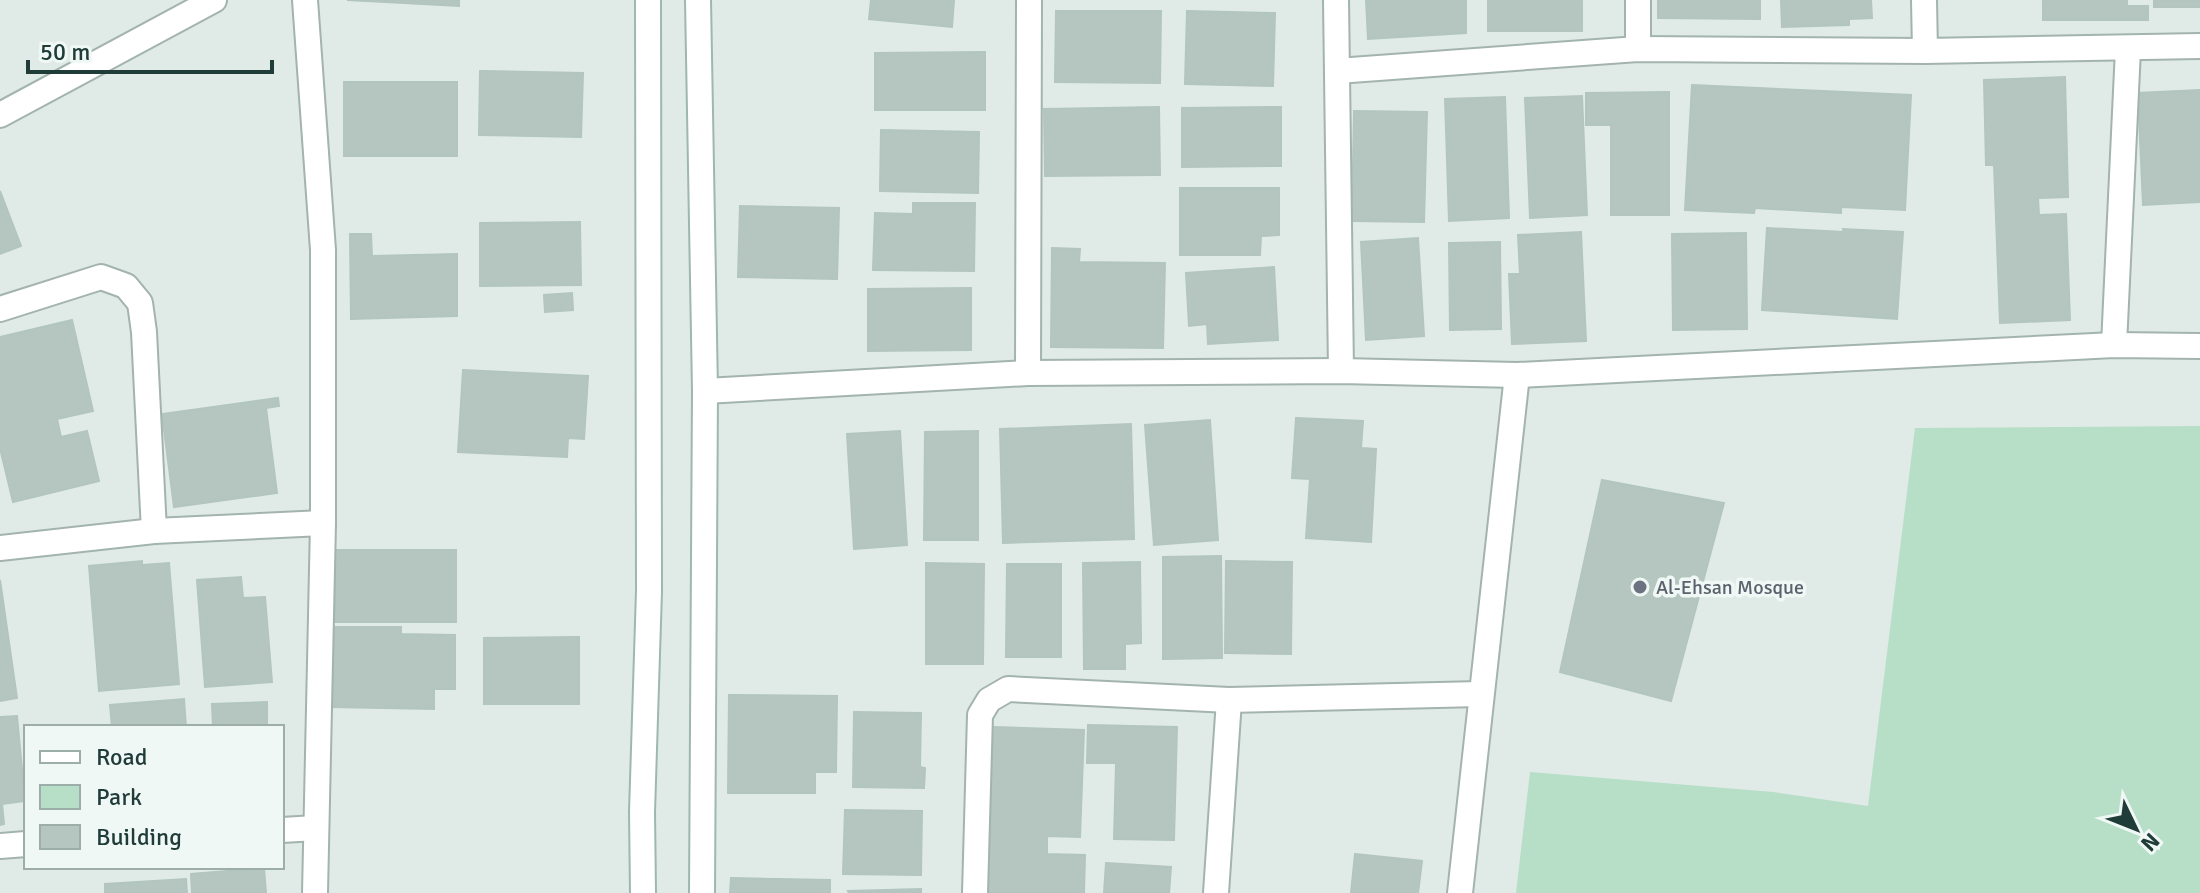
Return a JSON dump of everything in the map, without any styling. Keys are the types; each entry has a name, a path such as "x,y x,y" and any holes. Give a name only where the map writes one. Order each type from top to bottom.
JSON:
{"street":[{"path":"0,115 214,0"},
{"path":"305,0 323,250 323,523 315,893"},
{"path":"643,893 642,812 649,591 648,0"},
{"path":"698,0 705,391 702,893"},
{"path":"1028,373 1029,0"},
{"path":"1336,0 1341,371"},
{"path":"1638,0 1638,49"},
{"path":"1924,0 1925,51"},
{"path":"1337,71 1638,49 1925,51 2200,46"},
{"path":"2114,345 2128,49"},
{"path":"0,309 101,277 126,286 140,303 154,531"},
{"path":"705,391 1028,373 1341,371 1517,375 2114,345 2200,346"},
{"path":"1460,893 1517,375"},
{"path":"0,548 154,531 323,523"},
{"path":"975,893 980,715 989,700 1008,689 1229,700 1480,694"},
{"path":"1216,893 1229,700"},
{"path":"284,830 316,828"},
{"path":"0,846 24,844"}],"green space":[{"path":"2200,426 2200,893 1516,893 1530,772 1773,792 1868,806 1915,428"}],"building":[{"path":"347,0 459,0 459,6"},
{"path":"871,0 954,0 952,27 869,19"},
{"path":"1366,0 1466,0 1466,33 1368,39"},
{"path":"1488,0 1582,0 1582,31 1488,31"},
{"path":"1658,0 1760,0 1760,19 1658,18"},
{"path":"1781,0 1871,0 1872,18 1849,19 1849,25 1782,27"},
{"path":"2043,0 2127,0 2127,6 2148,6 2148,20 2043,20"},
{"path":"2154,0 2200,0 2200,7 2154,7"},
{"path":"1056,11 1161,11 1160,83 1055,82"},
{"path":"1187,11 1275,13 1273,86 1185,84"},
{"path":"985,52 985,110 875,110 875,53"},
{"path":"480,71 583,73 581,137 479,135"},
{"path":"2065,77 2068,197 2038,198 2039,215 2066,214 2070,320 2000,323 1994,165 1986,165 1984,80"},
{"path":"344,82 457,82 457,156 344,156"},
{"path":"1692,85 1911,95 1905,210 1841,207 1841,213 1755,208 1754,213 1685,210"},
{"path":"2200,90 2200,202 2143,205 2138,93"},
{"path":"1669,92 1669,215 1611,215 1611,125 1586,125 1586,93"},
{"path":"1582,96 1587,215 1530,218 1525,98"},
{"path":"1505,97 1509,218 1449,221 1445,99"},
{"path":"1159,107 1160,175 1045,176 1044,109"},
{"path":"1281,107 1281,166 1182,167 1182,108"},
{"path":"1354,111 1427,112 1424,222 1352,221"},
{"path":"881,130 979,132 978,193 880,191"},
{"path":"1180,188 1279,188 1279,235 1261,236 1260,255 1180,255"},
{"path":"0,191 21,246 0,254"},
{"path":"913,203 975,203 974,271 873,270 875,213 913,214"},
{"path":"740,206 839,208 837,279 738,277"},
{"path":"580,222 581,285 480,286 480,223"},
{"path":"1767,228 1903,232 1897,319 1762,310"},
{"path":"1581,232 1586,341 1512,344 1509,274 1520,274 1518,235"},
{"path":"1746,233 1747,329 1673,330 1672,234"},
{"path":"350,234 371,234 372,256 457,254 457,316 351,319"},
{"path":"1418,238 1424,336 1366,340 1361,242"},
{"path":"1500,242 1501,329 1450,330 1449,243"},
{"path":"1052,248 1080,249 1079,262 1165,263 1163,348 1051,347"},
{"path":"1274,267 1278,340 1208,344 1207,324 1189,326 1186,273"},
{"path":"971,288 971,350 868,351 868,289"},
{"path":"572,293 573,310 545,312 544,295"},
{"path":"72,320 93,411 57,419 61,437 87,431 99,481 13,502 0,448 0,337"},
{"path":"463,370 588,376 584,439 568,438 567,457 458,452"},
{"path":"278,398 279,406 266,408 277,493 174,507 162,414"},
{"path":"1296,418 1363,421 1361,448 1376,449 1371,542 1306,538 1310,479 1292,478"},
{"path":"1210,420 1218,540 1154,545 1145,425"},
{"path":"1131,424 1134,539 1003,543 1000,429"},
{"path":"900,431 907,545 854,549 847,434"},
{"path":"978,431 978,540 924,540 925,432"},
{"name":"Al-Ehsan Mosque","path":"1602,480 1724,503 1671,701 1560,672"},
{"path":"335,550 456,550 456,622 335,622"},
{"path":"1221,556 1222,658 1163,659 1163,557"},
{"path":"142,561 142,565 169,563 179,684 99,691 89,566"},
{"path":"1226,561 1292,562 1291,654 1225,653"},
{"path":"1140,562 1141,643 1125,644 1125,669 1084,669 1083,563"},
{"path":"926,563 984,564 983,664 926,664"},
{"path":"1007,564 1061,564 1061,657 1006,657"},
{"path":"241,577 243,598 265,597 272,682 205,687 197,580"},
{"path":"0,580 17,698 0,701"},
{"path":"333,627 401,627 401,634 455,635 455,689 434,689 434,709 331,707"},
{"path":"579,637 579,704 484,704 484,638"},
{"path":"729,695 837,696 836,772 815,772 815,793 728,793"},
{"path":"184,699 186,725 112,725 110,705"},
{"path":"267,702 267,725 213,725 212,704"},
{"path":"854,712 921,713 920,767 925,768 924,788 853,787"},
{"path":"17,716 24,801 2,804 4,824 0,825 0,717"},
{"path":"1088,725 1177,727 1174,840 1114,839 1116,763 1087,763"},
{"path":"993,727 1084,730 1080,837 1047,836 1047,854 1085,855 1084,893 987,893"},
{"path":"845,810 922,811 921,875 843,874"},
{"path":"1355,854 1422,861 1418,893 1351,893"},
{"path":"1106,863 1171,867 1169,893 1104,893"},
{"path":"264,869 266,893 192,893 191,874"},
{"path":"731,878 830,880 830,893 730,893"},
{"path":"186,879 187,893 105,893 105,884"},
{"path":"921,889 921,893 848,891"}],"place":[{"name":"Al-Ehsan Mosque","path":"1640,587"}]}
